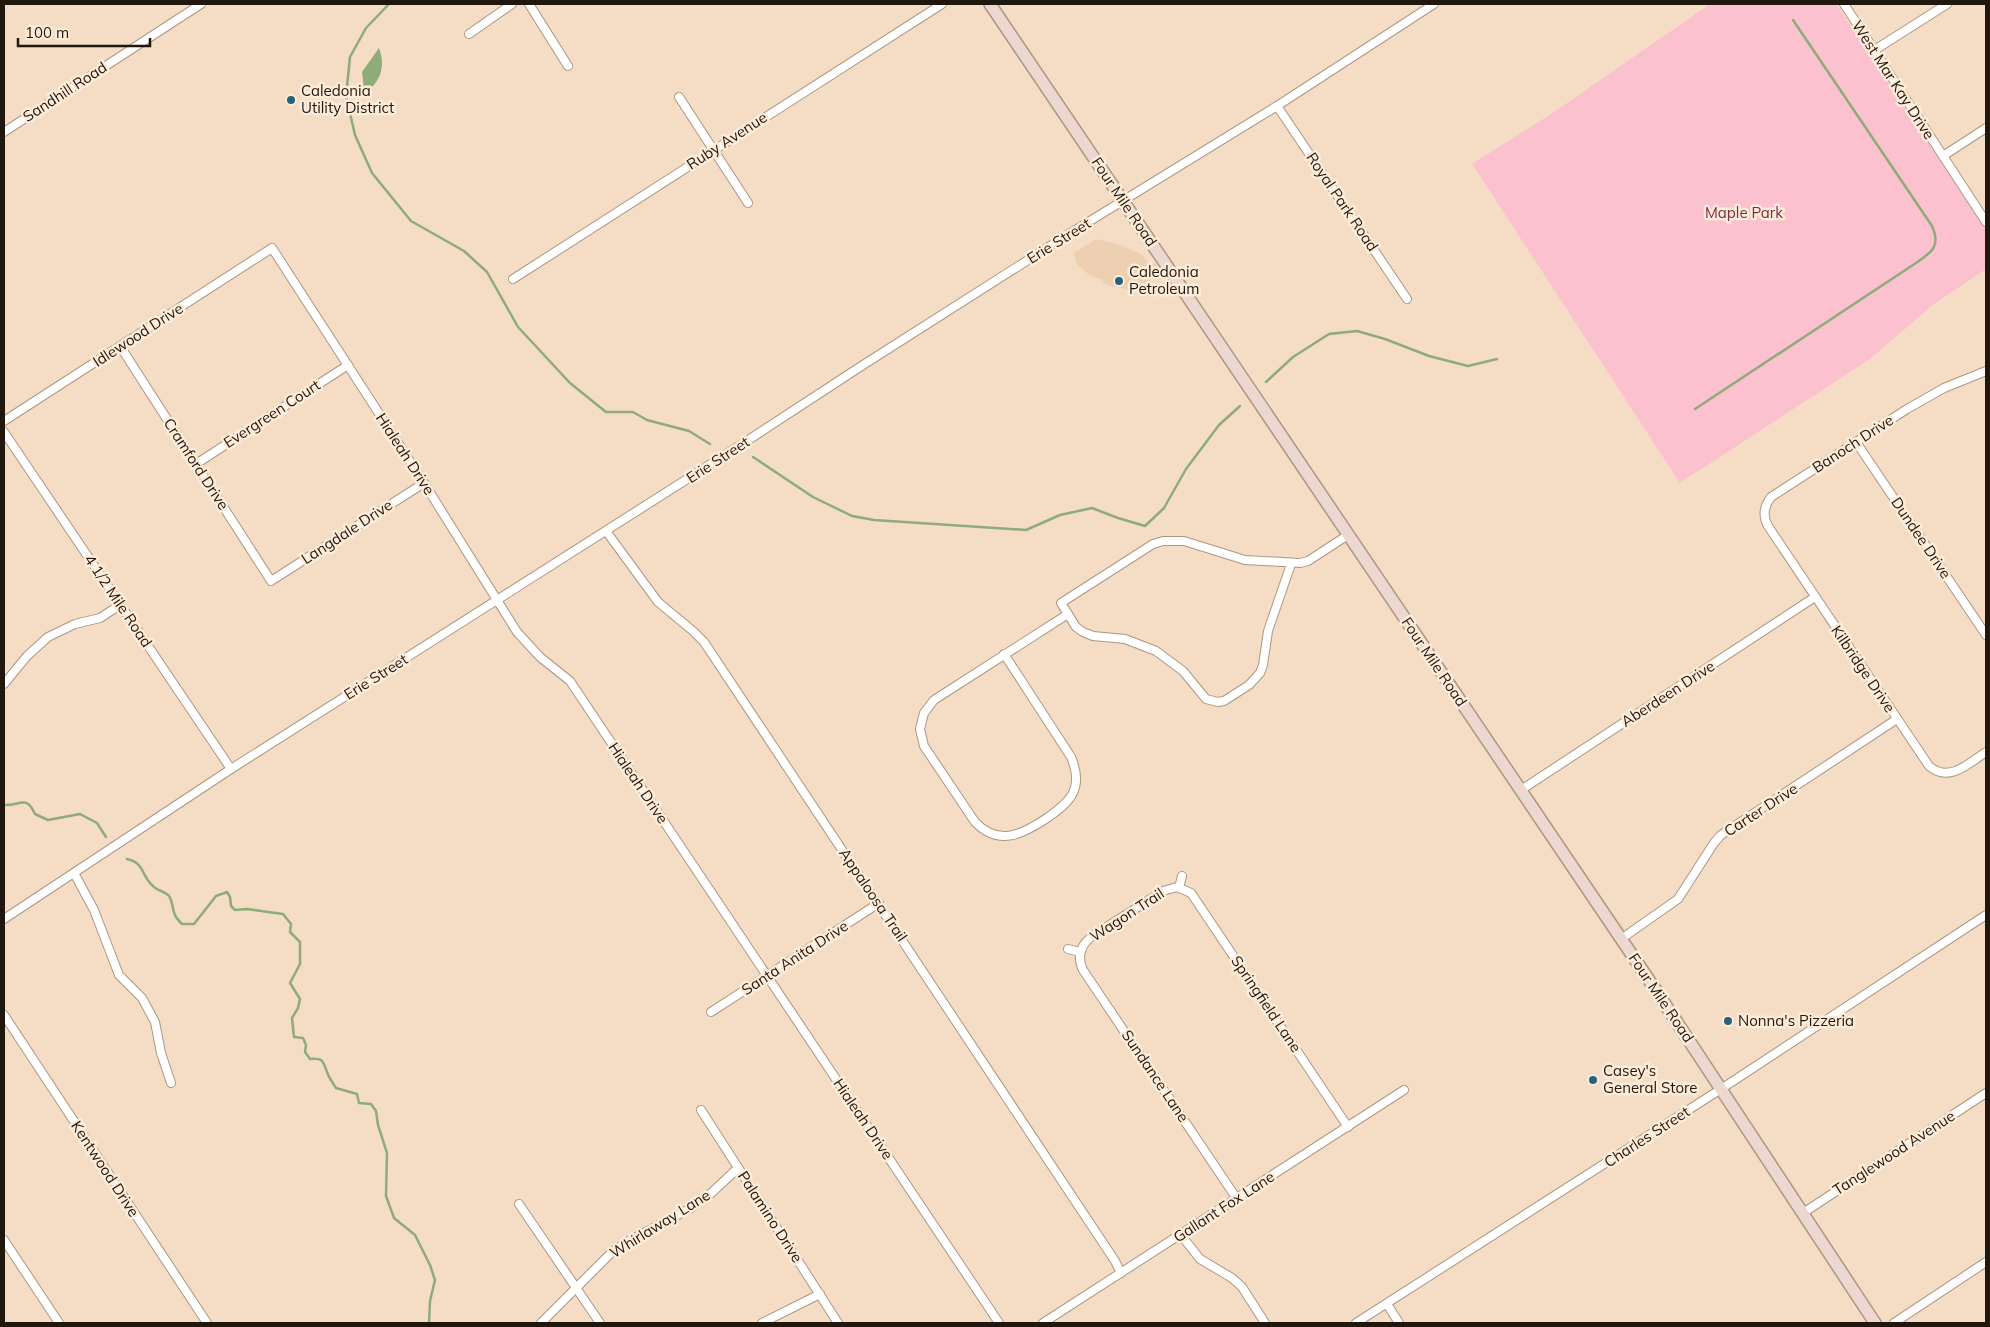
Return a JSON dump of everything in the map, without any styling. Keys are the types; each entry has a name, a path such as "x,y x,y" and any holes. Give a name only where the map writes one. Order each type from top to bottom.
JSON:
{"main road":[{"name":"Four Mile Road","path":"990,4 1621,939 1875,1323"}],"street":[{"name":"Sandhill Road","path":"4,132 201,4"},
{"path":"469,34 512,4"},
{"path":"529,4 568,66"},
{"name":"Ruby Avenue","path":"513,279 942,4"},
{"name":"Erie Street","path":"4,919 231,769 1123,200 1277,106 1434,4"},
{"name":"West Mar Kay Drive","path":"1844,4 1986,222"},
{"path":"1874,52 1947,4"},
{"path":"679,97 748,203"},
{"name":"Royal Park Road","path":"1277,106 1407,299"},
{"path":"1943,156 1986,128"},
{"name":"Idlewood Drive","path":"4,421 272,248"},
{"name":"Hialeah Drive","path":"272,248 424,483 517,632 529,647 570,681 999,1323"},
{"name":"Cramford Drive","path":"120,346 271,581"},
{"name":"Evergreen Court","path":"196,464 348,365"},
{"name":"Banoch Drive","path":"1780,545 1765,521 1764,514 1766,503 1774,495 1944,388 1986,371"},
{"name":"4 1/2 Mile Road","path":"4,432 231,769"},
{"name":"Dundee Drive","path":"1856,442 1986,635"},
{"name":"Langdale Drive","path":"271,581 424,483"},
{"name":"Appaloosa Trail","path":"606,531 658,602 704,642 879,903 1110,1253 1121,1273"},
{"path":"1292,564 1268,631 1260,673 1255,680 1224,701 1212,701 1201,694 1183,671 1156,651 1125,639 1093,636 1082,632 1076,627 1061,603 1153,544 1163,541 1184,541 1245,560 1276,561 1292,564 1308,561 1348,535"},
{"name":"Kilbridge Drive","path":"1780,545 1929,766 1940,773 1951,773 1986,752"},
{"name":"Aberdeen Drive","path":"1521,790 1815,597"},
{"path":"4,684 27,656 48,637 75,624 100,618 120,605"},
{"path":"1004,654 1071,757 1076,779 1073,792 1062,807 1025,832 1010,836 1003,836 984,830 975,822 924,746 920,729 924,713 934,700 1004,654 1068,614"},
{"name":"Carter Drive","path":"1621,939 1678,899 1721,835 1898,720"},
{"path":"74,873 94,910 119,976 142,998 154,1022 161,1053 171,1082"},
{"path":"1179,888 1182,876"},
{"name":"Wagon Trail","path":"1080,952 1086,941 1091,937 1162,890 1179,888"},
{"name":"Springfield Lane","path":"1179,888 1191,893 1348,1126"},
{"name":"Santa Anita Drive","path":"711,1012 879,903"},
{"name":"Charles Street","path":"1356,1323 1721,1089 1986,915"},
{"path":"1068,949 1080,952"},
{"name":"Sundance Lane","path":"1080,952 1080,964 1083,970 1237,1199"},
{"name":"Kentwood Drive","path":"4,1015 207,1323"},
{"name":"Gallant Fox Lane","path":"1043,1323 1404,1090"},
{"name":"Tanglewood Avenue","path":"1803,1213 1986,1093"},
{"name":"Palamino Drive","path":"701,1110 838,1323"},
{"name":"Whirlaway Lane","path":"541,1323 612,1252 691,1208 707,1197 738,1168"},
{"path":"519,1204 600,1323"},
{"path":"1181,1235 1200,1259 1232,1278 1242,1287 1265,1323"},
{"path":"4,1240 59,1323"},
{"path":"1894,1323 1986,1262"},
{"path":"762,1323 820,1294"},
{"path":"1386,1304 1400,1323"}],"shaded area":[{"path":"379,48 382,60 380,75 370,89 364,89 362,72"},
{"name":"Caledonia Petroleum","path":"1096,239 1121,245 1143,255 1151,264 1155,263 1162,274 1130,290 1106,285 1102,280 1088,274 1076,263 1074,253"}],"green space":[{"name":"Maple Park","path":"1710,4 1836,4 1986,230 1986,269 1934,304 1870,359 1680,483 1472,164 1554,112"}],"waterway":[{"path":"389,4 366,28 350,57 346,96 355,135 372,173 411,221 464,251 487,272 518,327 570,383 606,412 633,412 647,420 689,431 710,444"},
{"path":"1695,409 1916,263 1927,255 1935,244 1936,239 1932,226 1793,20"},
{"path":"1266,382 1293,357 1329,334 1357,331 1385,339 1429,356 1468,366 1497,359"},
{"path":"753,457 813,497 852,516 874,520 1026,530 1060,515 1092,508 1145,526 1164,508 1186,469 1219,425 1240,406"},
{"path":"4,805 22,802 29,804 35,814 48,820 80,814 97,823 106,837"},
{"path":"127,859 140,867 155,888 169,896 175,916 182,924 194,924 216,896 227,892 230,897 231,906 235,910 247,909 283,914 291,924 290,932 300,942 300,964 290,983 300,999 298,1008 292,1018 294,1037 303,1038 306,1045 305,1052 310,1059 322,1061 336,1088 357,1094 359,1103 371,1104 376,1111 378,1125 387,1153 386,1196 394,1218 415,1235 430,1265 435,1280 430,1301 429,1323"}],"place":[{"name":"Caledonia Utility District","path":"291,100"},
{"name":"Caledonia Petroleum","path":"1119,281"},
{"name":"Nonna's Pizzeria","path":"1728,1021"},
{"name":"Casey's General Store","path":"1593,1080"}]}
